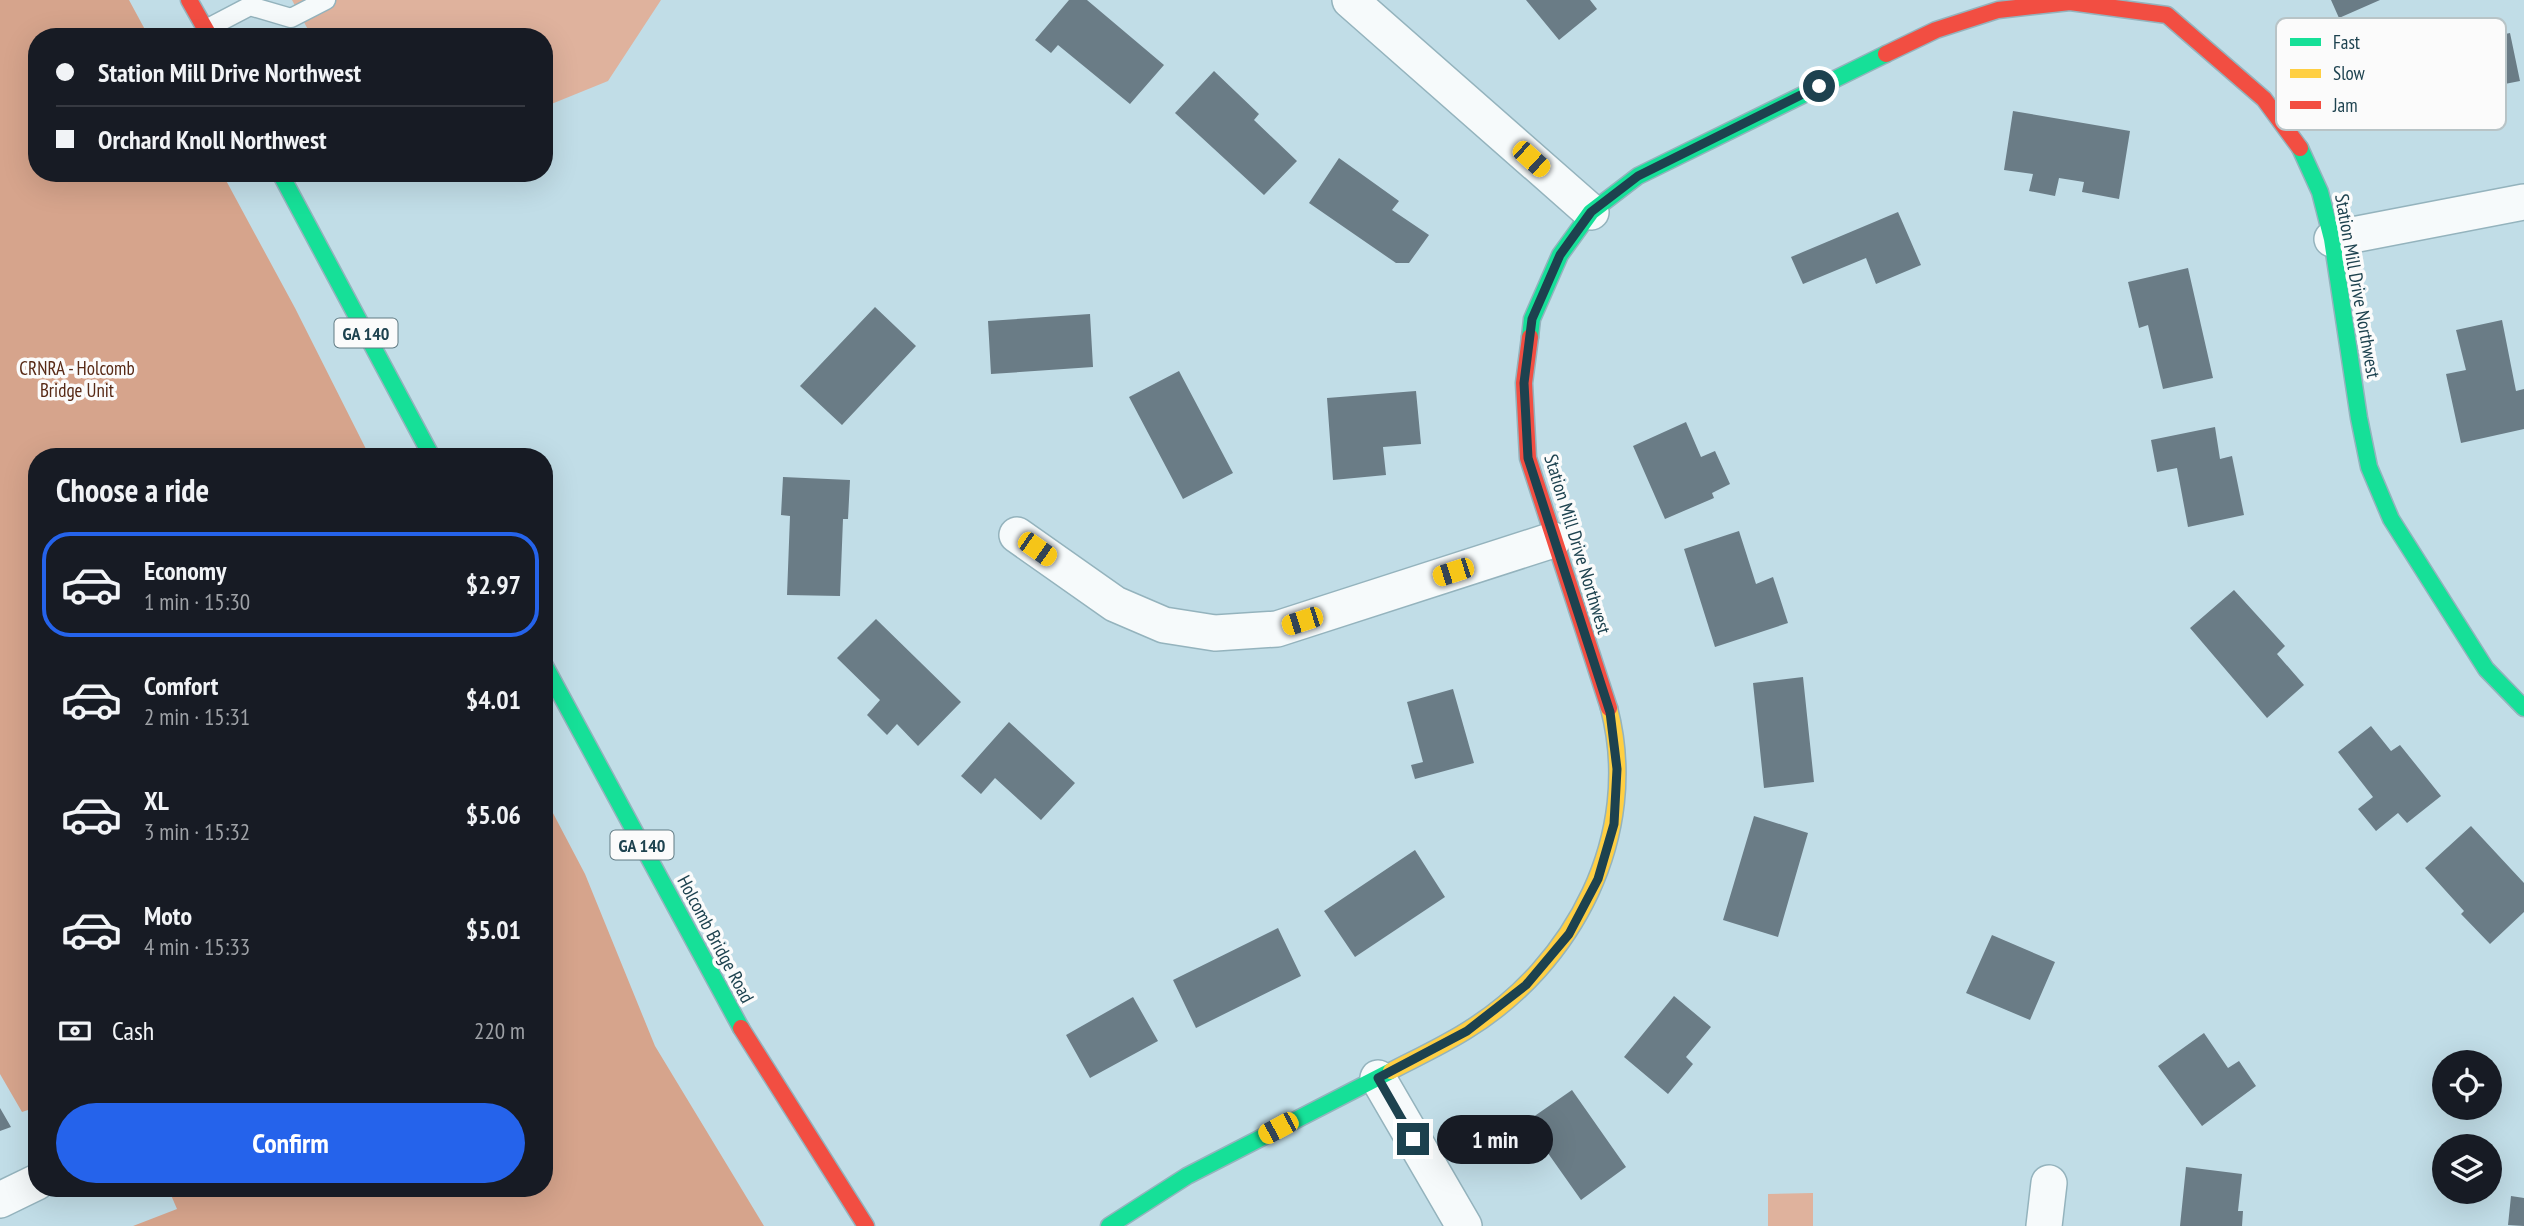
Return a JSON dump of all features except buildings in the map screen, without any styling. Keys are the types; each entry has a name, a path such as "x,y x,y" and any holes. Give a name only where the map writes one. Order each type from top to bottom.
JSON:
{"street":[{"path":"189,0 205,28"},
{"path":"1350,0 1591,212"},
{"name":"Station Mill Drive Northwest","path":"1109,1226 1187,1176 1467,1031 1526,985 1569,934 1598,879 1614,824 1617,769 1610,712 1528,458 1524,383 1532,319 1560,255 1591,212 1638,176 1936,30 1998,10 2070,2 2166,8 2264,99 2276,115"},
{"name":"Station Mill Drive Northwest","path":"2287,130 2300,148 2320,192 2332,239 2359,418 2370,467 2391,519 2486,668 2524,708"},
{"name":"GA 140","path":"285,182 427,448"},
{"path":"2332,239 2524,202"},
{"path":"1017,535 1115,604 1164,625 1215,634 1277,629 1553,540"},
{"name":"Holcomb Bridge Road","path":"553,681 740,1026 866,1226"},
{"path":"1378,1078 1464,1226"},
{"path":"2044,1226 2049,1183"},
{"path":"0,1200 28,1186"}],"lane":[{"path":"215,28 251,3 291,19 326,0"}],"shaded area":[{"path":"292,0 661,0 608,81 553,103 553,28 307,28"},
{"path":"1813,1193 1813,1226 1768,1226 1768,1194"}],"green space":[{"name":"CRNRA - Holcomb Bridge Unit","path":"0,0 129,0 144,28 28,28 28,182 227,182 295,308 365,448 28,448 28,1110 22,1112 0,1074"},
{"path":"553,813 585,874 655,1046 764,1226 133,1226 177,1209 172,1197 553,1197"}],"traffic: fast":[{"path":"1530,337 1532,319 1560,255 1591,212 1638,176 1886,54"},
{"path":"2300,148 2320,192 2332,239 2369,467 2391,519 2486,669 2524,708"},
{"path":"285,182 427,448"},
{"path":"553,681 741,1028"},
{"path":"1109,1226 1187,1176 1391,1071"}],"traffic: slow":[{"path":"1391,1071 1466,1031 1505,1003 1539,971 1567,933 1590,892 1607,849 1616,803 1617,756 1609,708"}],"traffic: jam":[{"path":"189,0 205,28"},
{"path":"1886,54 1936,30 1998,10 2070,2 2167,15 2264,99 2276,115"},
{"path":"2287,130 2300,148"},
{"path":"1530,337 1524,383 1528,458 1609,708"},
{"path":"741,1028 866,1226"}],"route":[{"path":"1413,1139 1378,1078 1467,1031 1526,985 1569,934 1598,879 1614,824 1617,769 1610,712 1528,458 1524,383 1532,319 1560,255 1591,212 1638,176 1819,86"}]}
